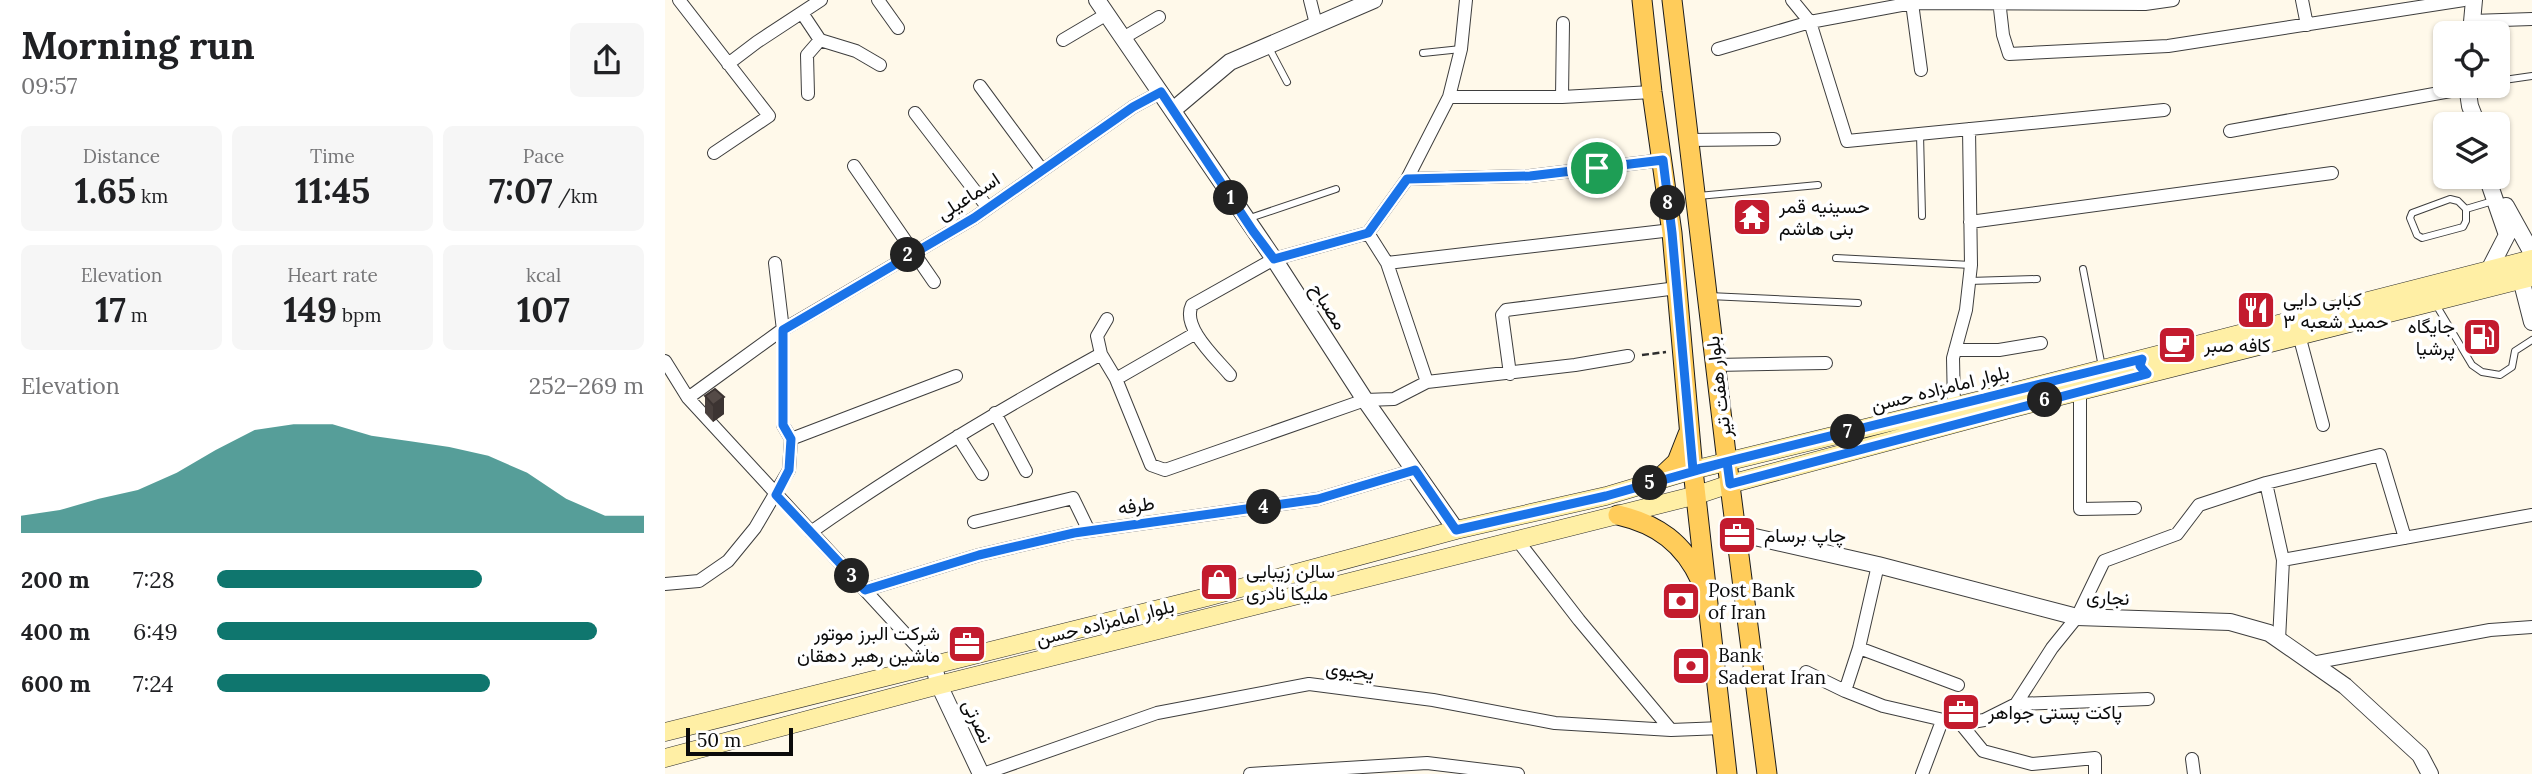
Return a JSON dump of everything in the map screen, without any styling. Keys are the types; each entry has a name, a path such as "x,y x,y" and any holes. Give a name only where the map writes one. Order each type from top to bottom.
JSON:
{"main road":[{"path":"1642,4 1658,21 1666,17 1673,2"},
{"name":"بلوار هفت تیر","path":"1673,2 1715,365 1767,774"},
{"name":"بلوار هفت تیر","path":"1642,4 1672,230 1693,470 1727,774"},
{"path":"1651,71 1662,54 1671,58 1680,69"},
{"name":"بلوار امامزاده حسن","path":"665,758 939,685 1697,495 2080,391 2145,366 2532,259"},
{"name":"بلوار امامزاده حسن","path":"665,732 1207,597 1456,530 1606,496 1693,470 2102,369 2145,366 2299,335 2526,278"},
{"path":"1657,481 1677,462 1689,430"},
{"path":"1618,515 1641,520 1675,542 1688,555 1708,598"}],"street":[{"path":"678,0 769,116 714,153"},
{"path":"728,64 821,0"},
{"path":"878,0 898,28"},
{"name":"مصباح","path":"1097,0 1274,259 1365,400 1456,530"},
{"path":"1310,0 1316,24"},
{"path":"1230,375 1196,333 1189,320 1188,312 1192,305 1274,259 1368,233 1407,179 1450,97 1461,49 1466,0"},
{"path":"1792,0 1810,22 1847,141 2164,110"},
{"path":"1718,49 1810,22 1912,3 2145,4 2173,0"},
{"path":"2302,0 2307,25"},
{"path":"1999,2 2003,35 2010,54 2168,47 2464,0 2467,21"},
{"path":"2470,21 2474,0"},
{"path":"1173,110 1230,62 1371,1"},
{"path":"1912,3 1921,70"},
{"path":"802,13 820,40 856,51 880,65"},
{"path":"1063,40 1107,14"},
{"path":"1123,38 1159,17"},
{"path":"2510,22 2532,19"},
{"path":"1562,97 1563,23"},
{"path":"808,94 807,55 820,40"},
{"path":"980,86 1042,170"},
{"name":"اسماعیلی","path":"688,398 783,330 988,208 1133,107 1161,92"},
{"path":"1450,97 1562,97 1652,92"},
{"path":"2229,131 2433,93"},
{"path":"915,113 988,208"},
{"path":"1954,406 1953,358 1966,310 1971,265 1969,129"},
{"path":"1689,140 1774,139"},
{"path":"1407,179 1530,176 1663,160"},
{"path":"854,166 933,282"},
{"path":"1970,222 2332,173"},
{"path":"2489,270 2507,235 2491,189"},
{"path":"2499,189 2532,253"},
{"path":"1387,263 1672,230"},
{"path":"1368,233 1387,263 1427,383"},
{"path":"665,584 699,581 728,561 755,527 789,470 791,439 783,425 783,330 775,264"},
{"path":"2526,278 2532,322"},
{"path":"1510,374 1502,315 1506,310 1677,288"},
{"path":"1107,319 1097,336 1101,355 1116,379 1151,465 1165,470 1365,400 1394,399 1427,383 1510,374 1628,356"},
{"path":"1116,379 1196,333"},
{"path":"2299,335 2323,425"},
{"path":"1955,350 1999,350 2041,343"},
{"path":"811,532 883,482 995,413 1101,355"},
{"path":"665,361 688,398 933,664"},
{"path":"1715,365 1826,363"},
{"path":"791,439 956,376"},
{"path":"2080,391 2080,509 2135,508"},
{"path":"995,413 1026,471"},
{"path":"958,436 982,474"},
{"path":"2016,704 2052,648 2077,617 2104,561 2177,534 2199,505 2266,483 2379,455 2405,538"},
{"name":"طرفه","path":"865,590 979,555 1089,531 1318,499 1415,470"},
{"path":"2266,483 2283,560 2279,640"},
{"path":"975,522 1073,498 1089,531"},
{"path":"2283,560 2532,515"},
{"name":"نجاری","path":"1737,533 1878,565 2077,617 2230,622 2269,633 2345,686 2420,755 2430,774"},
{"path":"1518,541 1579,620 1671,730"},
{"path":"1845,691 1859,648 1878,565"},
{"path":"2312,663 2490,630 2532,626"},
{"path":"1859,648 1958,685"},
{"name":"نصرتی","path":"933,664 939,685 982,774"},
{"path":"1806,672 1883,706 1961,724 1984,720 2016,704 2148,699"},
{"name":"یحیوی","path":"982,774 1157,713 1309,684 1433,700 1555,723 1671,730 1722,728"},
{"path":"1922,774 1943,721"},
{"path":"1961,724 1983,751 2032,764 2095,758 2095,774"},
{"path":"2192,759 2194,774"},
{"path":"1249,774 1427,763 1518,774"}],"lane":[{"path":"1268,45 1287,82"},
{"path":"1423,53 1461,49"},
{"path":"2510,79 2532,76"},
{"path":"1920,134 1922,216"},
{"path":"1696,196 1818,185"},
{"path":"1246,220 1336,189"},
{"path":"2450,199 2458,201 2466,209 2463,227 2422,237 2417,235 2410,218 2412,213 2450,199"},
{"path":"2466,209 2495,200"},
{"path":"1836,258 1971,265"},
{"path":"2083,269 2102,369"},
{"path":"1969,281 2037,279"},
{"path":"1707,296 1858,303"},
{"path":"2434,301 2472,365 2482,372 2500,375 2512,367 2515,351 2532,340"}],"path":[{"path":"1628,356 1682,351"}],"building":[{"path":"715,389 724,397 713,405 705,396"}],"place":[{"name":"حسینیه قمر بنی هاشم","path":"1752,217"},
{"name":"کبابی دایی حمید شعبه ۳","path":"2256,310"},
{"name":"جایگاه پرشیا","path":"2482,337"},
{"name":"کافه صبر","path":"2177,345"},
{"name":"چاپ برسام","path":"1737,535"},
{"name":"سالن زیبایی ملیکا نادری","path":"1219,582"},
{"name":"Post Bank of Iran","path":"1681,601"},
{"name":"شرکت البرز موتور ماشین رهبر دهقان","path":"967,644"},
{"name":"Bank Saderat Iran","path":"1691,666"},
{"name":"پاکت پستی جواهر","path":"1961,712"}],"route":[{"path":"1161,92 1274,259 1368,233 1407,179 1530,176 1597,168 1663,160 1693,470 2142,359 2140,366 2147,374 1730,484 1727,462 1606,496 1456,530 1415,470 1318,499 1074,533 979,555 865,590 776,495 789,470 791,439 783,425 783,330 847,290 974,218 1133,107 1161,92"}]}
